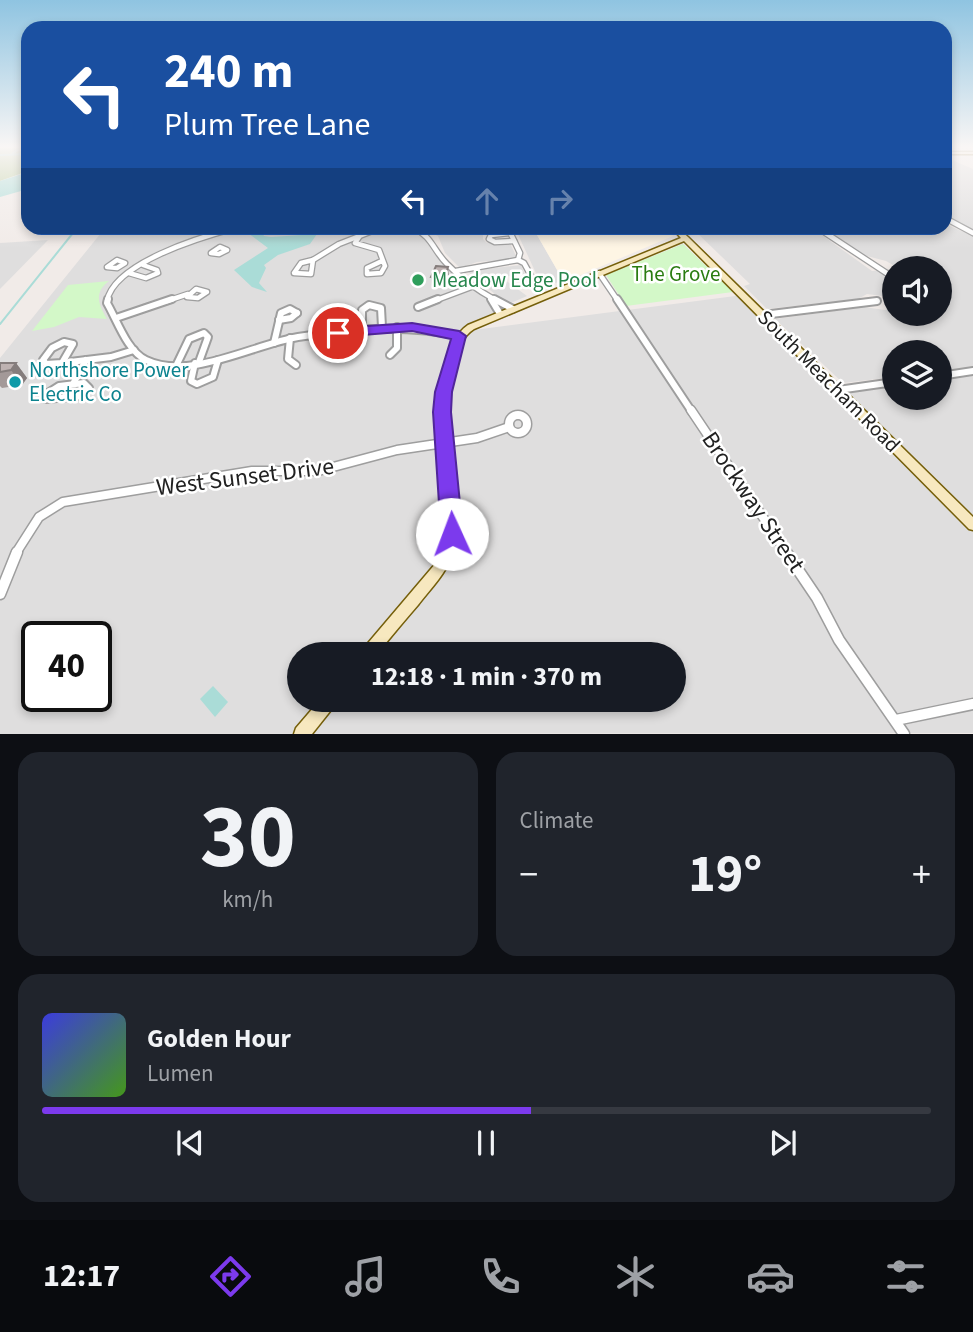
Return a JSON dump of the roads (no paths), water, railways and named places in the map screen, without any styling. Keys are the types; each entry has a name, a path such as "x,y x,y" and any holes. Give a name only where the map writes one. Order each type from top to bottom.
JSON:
{"street":[{"path":"952,223 973,233"},
{"path":"222,247 212,235 176,247 111,286 106,296 116,318 134,350 147,360 177,364 218,360 290,338 382,327 425,328 459,336"},
{"path":"313,260 364,235"},
{"path":"428,235 432,237 438,253 456,271 491,299 513,309"},
{"path":"491,235 489,239 495,242 513,241"},
{"path":"510,235 520,253 518,260"},
{"name":"South Meacham Road","path":"683,235 973,525"},
{"path":"829,235 882,270"},
{"path":"355,243 359,237"},
{"path":"379,642 441,567 449,552 453,526 443,443 444,392 459,336 471,327 500,314 686,238"},
{"path":"345,242 377,249 382,254 382,261"},
{"path":"456,271 518,260 524,263 536,285"},
{"path":"121,266 146,278 158,273 157,270 143,265"},
{"name":"Brockway Street","path":"599,273 817,598 839,640 904,733"},
{"path":"418,307 474,286"},
{"path":"116,318 188,294"},
{"path":"491,299 500,314"},
{"path":"763,315 877,301"},
{"path":"362,330 362,310 369,305 381,308 382,327"},
{"path":"274,343 279,320"},
{"path":"390,355 397,348 397,327"},
{"path":"177,364 188,339 204,333 208,337 191,381 197,384 214,377 218,360"},
{"path":"290,338 288,359 296,365"},
{"path":"62,363 72,342 54,345 44,360 46,364 62,363 86,360 134,350"},
{"path":"73,384 86,360"},
{"path":"952,374 973,371"},
{"path":"73,384 87,384 89,387 84,394 75,398 44,400 45,395 53,388 73,384"},
{"path":"838,390 882,384"},
{"name":"West Sunset Drive","path":"0,594 27,531 47,509 71,499 252,471 318,471 397,450 477,438 509,427"},
{"path":"896,720 973,704"},
{"path":"302,733 320,712"}],"water":[{"path":"21,180 21,191 0,197 0,181"},
{"path":"251,235 316,235 310,244 278,255 264,265 266,268 259,283 267,292 252,287 234,270 268,248"},
{"path":"213,686 228,702 215,717 200,699"}],"waterway":[{"path":"0,324 71,235"}],"place":[{"name":"Meadow Edge Pool","path":"418,280"},
{"name":"Northshore Power Electric Co","path":"15,382"}],"park label":[{"name":"The Grove","path":"676,274"}]}
